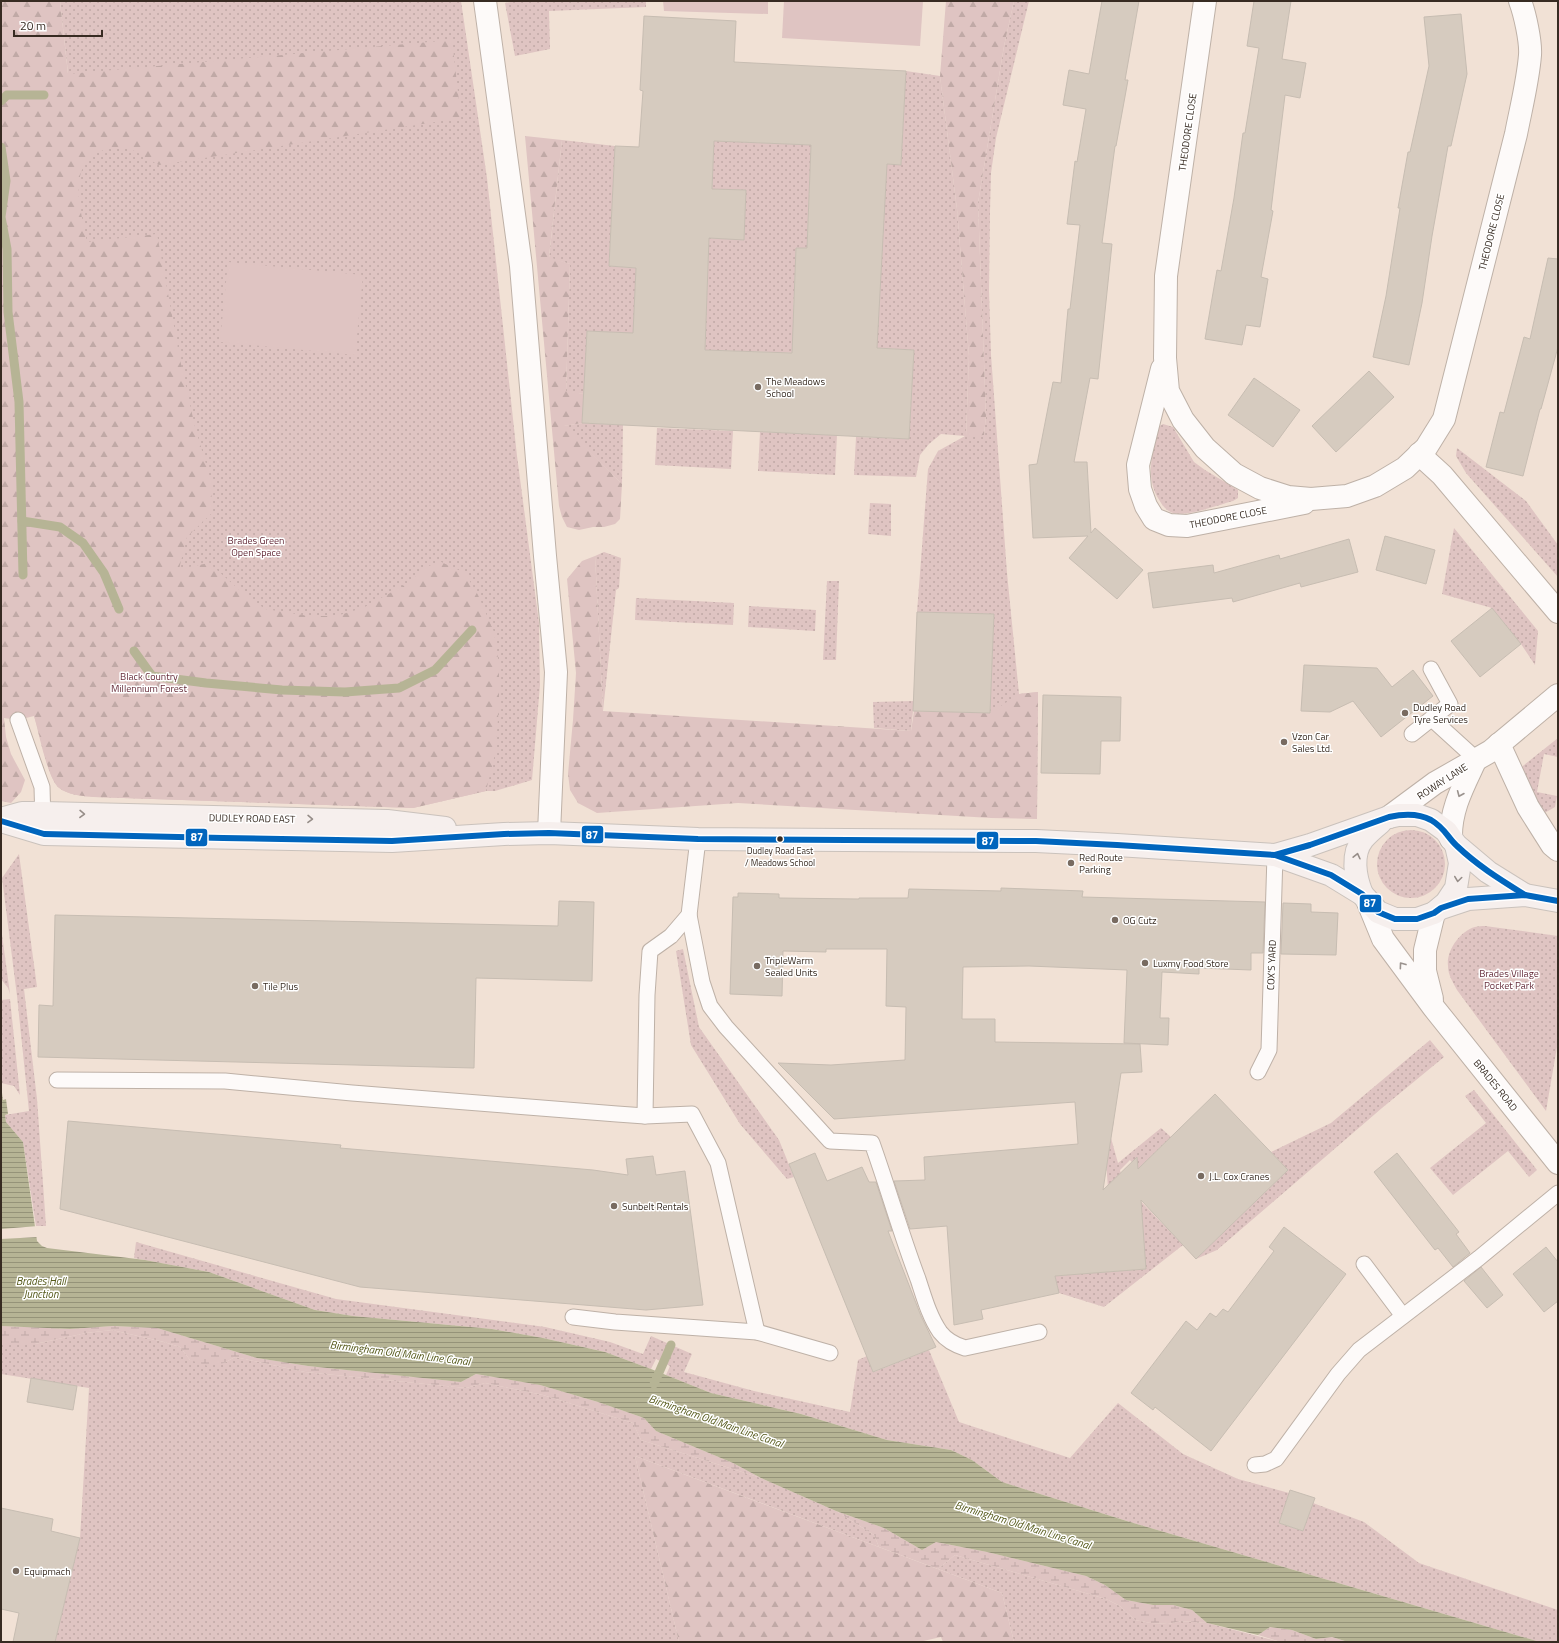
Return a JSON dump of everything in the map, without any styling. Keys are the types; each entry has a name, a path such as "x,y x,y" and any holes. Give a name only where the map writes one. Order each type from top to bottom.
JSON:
{"main road":[{"name":"DUDLEY ROAD EAST","path":"1,820 22,813 43,823 392,841 504,834 549,833 698,838 1118,844 1275,855 1331,875 1364,897 1378,912 1395,919 1417,919 1468,899 1525,895 1558,901"},
{"name":"DUDLEY ROAD EAST","path":"1275,855 1310,845 1398,815 1417,815 1431,820 1446,831 1453,842 1488,872 1525,895"},
{"name":"DUDLEY ROAD EAST","path":"1364,897 1355,877 1355,857 1362,840 1385,820"},
{"path":"1437,910 1446,903 1456,888 1460,863 1453,842"}],"street":[{"path":"486,1 521,266 556,672 549,833"},
{"name":"THEODORE CLOSE","path":"1205,1 1166,276 1165,358 1168,391 1183,420 1205,448 1234,474 1260,488 1288,497 1311,499 1347,496 1375,486 1405,468 1426,448 1444,419 1516,134 1530,54 1524,12 1520,1"},
{"name":"THEODORE CLOSE","path":"1165,358 1138,465 1140,489 1146,506 1154,519 1169,525 1187,526 1327,498"},
{"path":"1419,454 1442,475 1558,612"},
{"name":"ROWAY LANE","path":"1385,820 1434,784 1491,751 1558,695"},
{"path":"1499,744 1528,807 1552,845 1558,850"},
{"name":"ROWAY LANE","path":"1453,842 1452,818 1458,797 1476,759"},
{"name":"BRADES ROAD","path":"1364,897 1383,939 1434,1008 1558,1163"},
{"name":"BRADES ROAD","path":"1434,1008 1425,972 1424,950 1437,910"}],"lane":[{"path":"1412,734 1450,704 1431,669"},
{"path":"1432,719 1476,759"},
{"path":"18,720 42,787 43,823"},
{"path":"698,838 689,915 702,982 710,1006 726,1027 830,1141 872,1143 891,1196 903,1239 933,1320 942,1333 954,1344 965,1348 1039,1332"},
{"name":"COX'S YARD","path":"1258,1072 1269,1050 1275,855"},
{"path":"646,1116 647,995 650,951 671,936 689,915"},
{"path":"58,1080 225,1081 352,1093 646,1116 692,1114 718,1164 757,1332"},
{"path":"1255,1465 1265,1464 1276,1459 1338,1374 1359,1350 1558,1194"},
{"path":"1364,1264 1403,1316"},
{"path":"573,1317 615,1322 757,1332 830,1353"}],"green space":[{"name":"Black Country Millennium Forest","path":"1,1 60,1 68,74 452,40 461,118 159,165 138,153 123,147 105,149 89,159 82,169 79,180 79,192 87,242 157,234 181,364 195,427 211,481 212,513 187,537 179,569 209,563 243,593 265,609 309,616 336,616 363,608 408,583 425,568 439,561 465,573 478,595 494,632 499,665 499,707 495,754 486,791 413,808 80,796 62,790 54,781 47,764 34,716 18,720 4,718 6,737 11,754 25,780 21,792 11,803 1,801"},
{"name":"Brades Green Open Space","path":"60,1 461,1 487,178 517,456 539,623 540,685 532,780 495,791 486,791 413,808 94,797 75,795 66,792 58,787 54,781 50,774 34,716 1,80 68,73"},
{"path":"515,1 646,1 646,7 549,11 550,49 515,56 505,3"},
{"path":"663,1 768,1 768,14 664,11"},
{"path":"784,1 923,1 920,46 782,38"},
{"path":"946,1 1014,1 1004,46 978,203 986,416 984,435 966,436 969,356 957,209 940,76"},
{"path":"1014,1 1029,1 996,138 991,173 989,291 991,355 1007,573 1019,694 1038,692 1037,819 990,713 994,614 917,612 928,469 938,451 965,436 941,434 929,444 920,455 916,477 854,475 856,437 909,439 914,350 864,347 887,164 901,165 906,71 940,76 957,209 969,356 966,435 984,435 986,416 978,203 1004,46"},
{"path":"525,136 562,140 549,257 570,264 566,391 584,394 582,423 564,426 622,484 620,519 615,524 604,527 593,527 579,530 567,527 559,506"},
{"path":"562,140 615,146 609,266 636,268 634,313 647,334 587,331 584,394 566,392 570,264 549,258"},
{"path":"714,141 811,145 807,248 796,249 793,317 802,353 705,350 709,238 744,239 746,190 712,189"},
{"path":"228,262 363,275 355,355 220,342"},
{"path":"582,423 623,425 622,484 563,426"},
{"path":"1163,424 1173,427 1194,462 1238,490 1238,498 1211,508 1194,512 1179,514 1170,512 1166,509 1159,501 1154,489 1151,472 1152,454 1158,427"},
{"path":"657,428 733,431 731,469 655,465"},
{"path":"760,432 837,435 835,475 758,471"},
{"path":"1457,448 1526,501 1558,545 1558,577 1466,473 1456,456"},
{"path":"870,503 891,504 891,536 868,534"},
{"path":"1454,528 1538,631 1535,665 1521,644 1492,608 1442,594"},
{"path":"604,552 621,558 619,588 616,590 603,711 595,556"},
{"path":"595,556 603,711 911,731 914,711 990,713 1019,694 1038,692 1037,819 991,818 738,803 597,813 578,803 570,790 568,774 576,673 567,579 582,561"},
{"path":"827,581 839,581 836,660 823,660"},
{"path":"636,598 734,603 733,625 635,620"},
{"path":"749,606 816,610 815,631 748,627"},
{"path":"914,701 911,731 874,728 873,702"},
{"path":"1558,738 1558,757 1544,754 1537,792 1557,796 1555,807 1541,815 1519,769"},
{"path":"1411,830 1424,833 1435,840 1442,851 1445,864 1442,877 1435,888 1424,895 1411,898 1398,895 1387,888 1380,877 1377,864 1380,851 1387,840 1398,833"},
{"path":"19,854 37,987 24,989 37,1099 46,1226 36,1226 23,1142 6,1122 5,1115 29,1111 17,996 2,878"},
{"name":"Brades Village Pocket Park","path":"1485,926 1558,936 1558,1041 1546,1111 1457,990 1448,969 1449,954 1459,937 1469,929"},
{"path":"1,927 10,994 8,988 1,979"},
{"path":"683,949 699,1027 779,1140 794,1177 787,1179 740,1124 691,1045 676,951"},
{"path":"10,999 20,1095 14,1086 1,1083 1,1000"},
{"path":"1430,1040 1444,1057 1382,1108 1217,1250 1196,1259 1288,1170 1271,1152 1331,1123"},
{"path":"1474,1090 1537,1170 1529,1177 1508,1151 1453,1195 1430,1168 1486,1123 1465,1096"},
{"path":"1114,1121 1111,1138 1118,1163 1161,1128 1171,1137 1138,1169 1130,1160 1120,1170 1123,1183 1183,1245 1104,1307 1059,1293 1055,1276 1146,1269 1090,1190 1108,1188 1103,1122"},
{"path":"136,1242 336,1299 545,1327 610,1342 643,1354 651,1336 692,1354 684,1372 754,1391 850,1412 858,1360 867,1356 874,1372 929,1350 959,1422 1070,1458 1118,1403 1183,1454 1238,1479 1289,1493 1279,1523 1303,1531 1313,1503 1364,1522 1419,1563 1558,1610 1558,1642 1540,1642 1130,1522 1002,1482 972,1460 951,1450 887,1440 801,1414 711,1393 666,1375 670,1366 656,1359 651,1369 605,1352 543,1338 492,1329 353,1316 315,1310 209,1272 134,1258"},
{"path":"1,1326 70,1329 113,1326 157,1328 257,1358 308,1366 461,1382 476,1374 540,1385 598,1402 644,1418 656,1431 733,1463 761,1478 641,1440 633,1423 543,1395 485,1383 466,1388 305,1372 235,1357 224,1363 208,1366 190,1360 180,1347 112,1330 86,1333 35,1344 1,1344"},
{"path":"112,1330 180,1347 190,1360 224,1363 235,1357 305,1372 466,1388 485,1383 543,1395 633,1423 641,1440 761,1478 836,1511 874,1535 879,1547 635,1456 679,1642 55,1642 80,1538 89,1388 1,1374 1,1344 35,1344 86,1333"},
{"path":"635,1456 1002,1593 1014,1642 943,1642 941,1637 919,1642 679,1642"},
{"path":"836,1511 884,1528 922,1550 936,1542 987,1552 1086,1576 1105,1585 1126,1600 1153,1605 1173,1605 1192,1610 1207,1623 1181,1621 1168,1624 1135,1620 1120,1606 1106,1599 955,1555 938,1569 879,1547 874,1535"},
{"path":"955,1555 1106,1599 1120,1606 1135,1620 1168,1624 1181,1621 1207,1623 1281,1642 1014,1642 1002,1593 938,1569"},
{"path":"1270,1627 1292,1630 1316,1639 1332,1637 1348,1642 1281,1642 1258,1635"}],"water":[{"path":"1,1085 3,1100 6,1099 8,1114 5,1115 6,1122 23,1142 37,1241 42,1246 47,1248 145,1260 209,1272 315,1310 353,1316 492,1329 543,1338 605,1352 711,1393 801,1414 887,1440 951,1450 972,1460 1002,1482 1130,1522 1540,1642 1348,1642 1332,1637 1316,1639 1292,1630 1270,1627 1258,1635 1207,1623 1192,1610 1173,1605 1153,1605 1126,1600 1105,1585 1086,1576 987,1552 936,1542 922,1550 884,1528 836,1511 761,1478 733,1463 656,1431 644,1418 598,1402 540,1385 476,1374 461,1382 308,1366 257,1358 157,1328 113,1326 70,1329 1,1326"}],"pier":[{"path":"38,1226 39,1237 1,1239 1,1229"}],"building":[{"path":"1102,1 1139,1 1125,80 1128,80 1115,146 1102,243 1112,244 1098,379 1090,378 1074,462 1087,462 1091,533 1095,528 1143,570 1117,599 1069,558 1088,536 1033,538 1029,465 1037,464 1053,382 1061,383 1068,309 1070,309 1080,225 1067,224 1075,161 1077,162 1086,109 1063,105 1069,70 1089,74"},
{"path":"1254,1 1291,1 1282,59 1306,63 1300,98 1285,95 1271,210 1273,211 1261,277 1268,279 1260,327 1246,325 1242,345 1205,339 1217,270 1221,271 1234,198 1243,133 1245,133 1259,48 1247,46"},
{"path":"1461,14 1467,74 1451,146 1448,146 1422,303 1409,365 1373,357 1386,296 1400,208 1398,208 1408,152 1410,152 1429,66 1424,17"},
{"path":"644,16 736,21 734,62 906,71 901,165 887,164 877,348 914,350 909,439 582,423 587,331 633,333 636,268 609,266 615,146 639,147 643,91 640,90","holes":["714,141 811,145 807,248 796,248 792,353 705,350 709,238 744,240 746,190 712,189"]},
{"path":"1548,258 1558,259 1558,347 1523,476 1486,467 1500,412 1504,413 1524,337 1530,339"},
{"path":"1369,371 1394,397 1336,452 1312,426"},
{"path":"1254,378 1300,410 1273,447 1228,415"},
{"path":"1385,536 1435,550 1426,584 1376,570"},
{"path":"1349,539 1358,572 1301,587 1300,583 1233,602 1232,598 1153,608 1148,573 1213,565 1214,573 1279,555 1280,559"},
{"path":"1492,608 1521,644 1480,677 1451,641"},
{"path":"917,612 994,614 990,713 913,711"},
{"path":"1304,665 1377,668 1392,687 1413,670 1433,696 1381,737 1353,701 1330,712 1301,711"},
{"path":"1043,695 1121,697 1120,741 1101,741 1100,774 1041,773"},
{"path":"1001,888 1083,891 1082,897 1265,902 1263,953 1251,953 1251,970 1199,968 1199,974 1162,972 1160,1018 1169,1018 1168,1045 1124,1043 1127,970 1029,966 963,967 962,1019 995,1019 995,1042 1140,1044 1142,1072 1121,1073 1103,1190 1137,1157 1138,1169 1215,1094 1288,1170 1196,1259 1141,1200 1146,1269 1055,1276 1059,1293 981,1310 983,1319 954,1325 947,1226 910,1229 894,1181 925,1180 924,1157 1078,1144 1075,1102 834,1119 778,1063 831,1065 905,1060 906,1007 886,1006 887,949 826,949 826,952 783,951 782,996 730,994 733,897 738,897 738,893 779,894 779,898 908,898 909,889 1001,891"},
{"name":"Tile Plus","path":"559,901 594,902 592,981 476,978 474,1068 38,1057 39,1005 53,1006 55,915 558,926"},
{"path":"1283,903 1311,904 1311,912 1338,913 1336,955 1281,954"},
{"path":"68,1121 341,1145 340,1148 593,1170 628,1175 626,1159 653,1156 656,1175 685,1171 703,1305 646,1310 360,1287 60,1209"},
{"path":"815,1153 827,1181 862,1167 869,1182 876,1182 892,1231 888,1231 921,1316 936,1347 873,1372 789,1164"},
{"path":"1397,1153 1459,1232 1456,1234 1470,1253 1453,1267 1438,1248 1435,1250 1374,1172"},
{"path":"1284,1227 1346,1274 1211,1451 1155,1407 1153,1410 1131,1393 1186,1321 1197,1330 1210,1313 1216,1317 1223,1309 1228,1312 1274,1251 1269,1247"},
{"path":"1546,1247 1558,1262 1558,1301 1544,1312 1513,1274"},
{"path":"1481,1267 1503,1295 1487,1308 1464,1281"},
{"path":"31,1378 77,1386 73,1410 27,1402"},
{"path":"1290,1490 1315,1498 1303,1531 1279,1523"},
{"path":"1,1508 53,1519 51,1531 80,1538 55,1642 13,1642 19,1613 1,1609"}],"waterway":[{"path":"1,101 7,95 44,95"},
{"path":"1,147 6,181 1,217 7,249 8,312 19,402 23,575"},
{"path":"22,521 60,527 83,543 104,573 119,609"},
{"path":"134,651 152,676 282,690 345,692 399,688 435,670 472,630"},
{"path":"654,1384 671,1345"}],"transit line":[{"name":"87","path":"1275,855 1310,845 1389,817 1416,815 1436,823 1454,843 1473,860 1525,895"},
{"name":"87","path":"1,821 44,834 223,838 392,841 504,834 549,833 698,839 1036,841 1117,845 1275,855 1331,875 1362,894 1378,912 1395,919 1417,919 1434,913 1441,908 1468,899 1525,895 1558,901"}],"place":[{"name":"The Meadows School","path":"758,387"},
{"name":"Dudley Road Tyre Services","path":"1405,713"},
{"name":"Vzon Car Sales Ltd.","path":"1284,742"},
{"name":"Dudley Road East / Meadows School","path":"780,839"},
{"name":"Red Route Parking","path":"1071,863"},
{"name":"OG Cutz","path":"1115,920"},
{"name":"Luxmy Food Store","path":"1145,963"},
{"name":"TripleWarm Sealed Units","path":"757,966"},
{"name":"Tile Plus","path":"255,986"},
{"name":"J.L. Cox Cranes","path":"1201,1176"},
{"name":"Sunbelt Rentals","path":"614,1206"},
{"name":"Equipmach","path":"16,1571"}],"water label":[{"name":"Brades Hall Junction","path":"41,1287"},
{"name":"Birmingham Old Main Line Canal","path":"400,1353"},
{"name":"Birmingham Old Main Line Canal","path":"716,1421"},
{"name":"Birmingham Old Main Line Canal","path":"1023,1525"}]}
